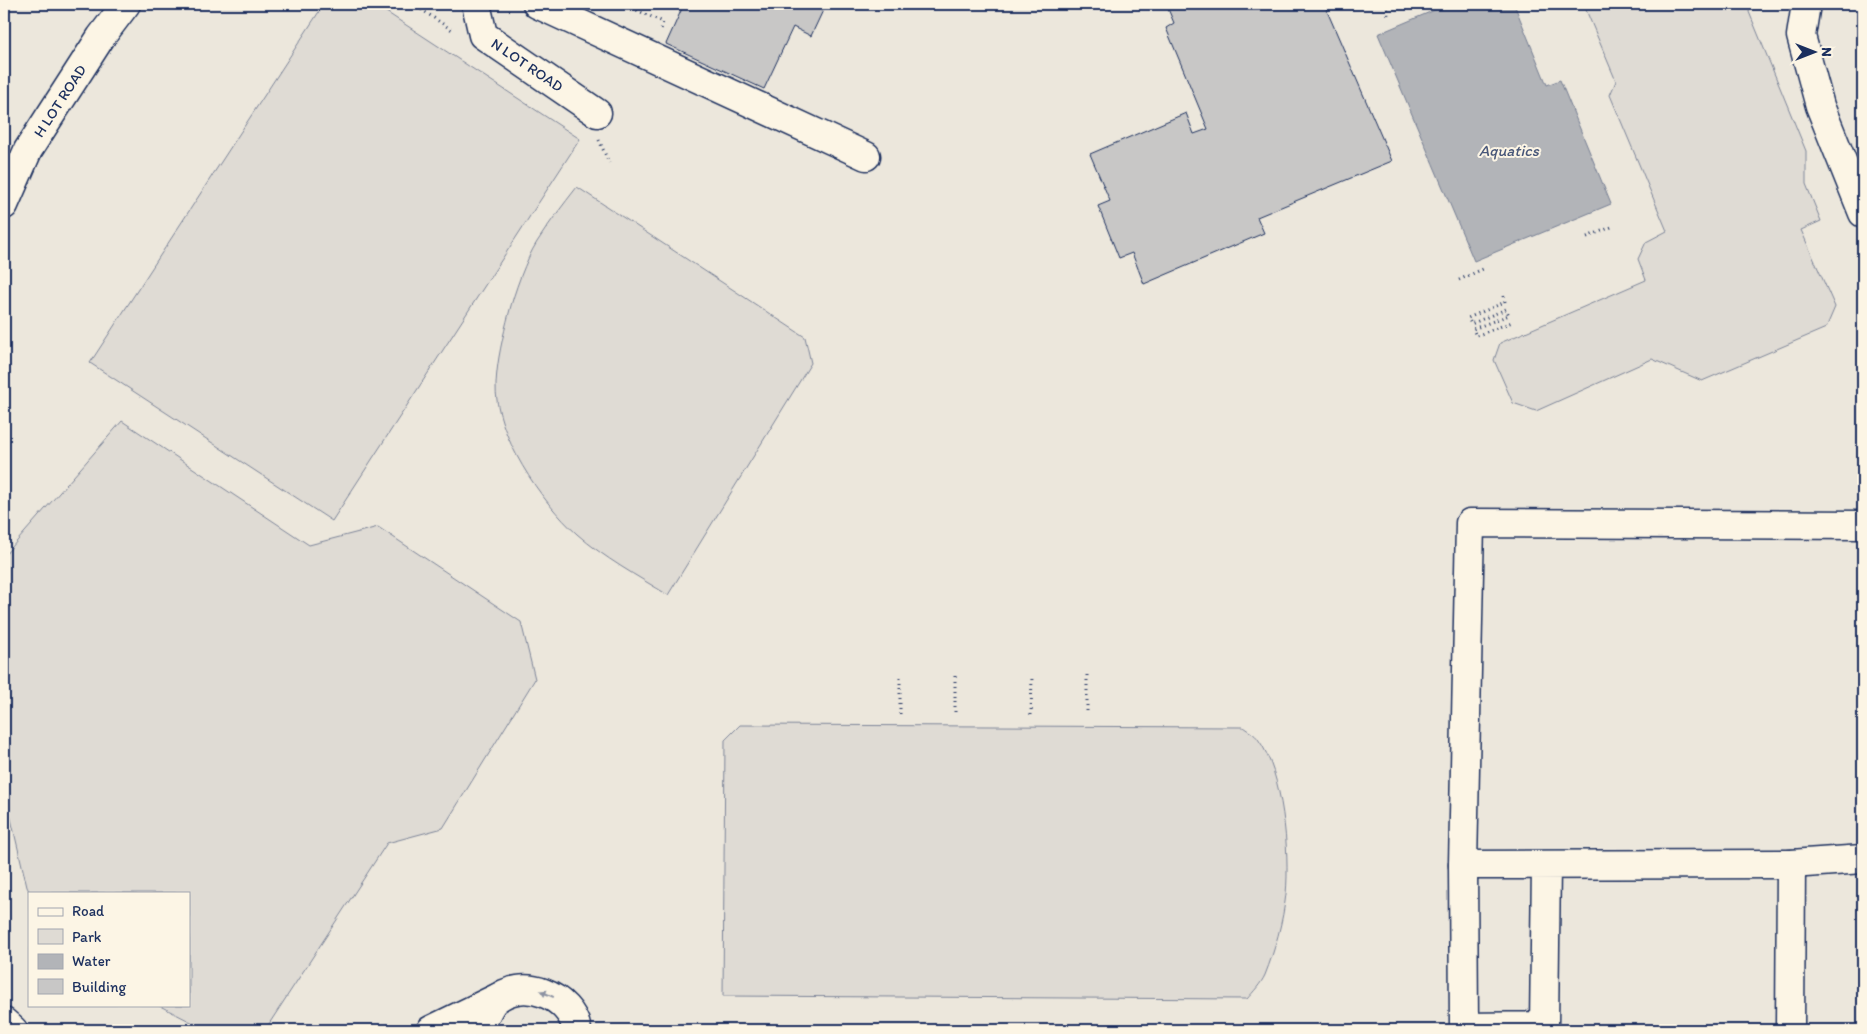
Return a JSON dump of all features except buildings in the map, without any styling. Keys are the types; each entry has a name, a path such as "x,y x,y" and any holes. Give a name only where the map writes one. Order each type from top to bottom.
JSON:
{"street":[{"name":"H LOT ROAD","path":"4,205 28,150 101,37 126,4"},
{"name":"N LOT ROAD","path":"476,4 483,35 597,113"},
{"path":"537,4 866,156"},
{"path":"1806,4 1801,36 1820,106 1863,213"},
{"path":"1546,865 1544,1026 1464,1027 1463,865 1470,523 1863,525"},
{"path":"1463,865 1791,864 1863,859"},
{"path":"1790,1030 1791,864"},
{"path":"431,1030 508,993 524,989 540,991 554,997 566,1008 578,1030"},
{"path":"476,1030 494,1001 508,993"},
{"path":"4,1022 13,1030"}],"path":[{"path":"623,4 663,22"},
{"path":"1387,4 1388,16"},
{"path":"1587,237 1614,226"},
{"path":"1459,280 1484,268"},
{"path":"1504,296 1505,302 1468,318 1471,324 1506,309 1509,315 1473,329 1476,336 1512,322"},
{"path":"1087,675 1087,714"},
{"path":"900,676 900,714"},
{"path":"955,676 955,714"},
{"path":"1031,714 1032,676"}],"shaded area":[{"path":"4,4 1863,4 1863,1030 4,1030"}],"green space":[{"path":"324,4 374,4 580,139 332,521 90,363"},
{"path":"1589,4 1751,4 1749,12 1806,151 1806,184 1821,221 1801,230 1835,307 1826,328 1702,381 1652,359 1536,411 1513,403 1494,360 1500,343 1646,280 1638,259 1646,242 1667,231 1610,95 1616,81 1586,10"},
{"path":"577,187 805,337 811,363 668,595 598,551 563,520 549,504 522,465 511,445 497,403 496,384 499,357 509,313 521,276 537,242"},
{"path":"122,421 309,545 378,527 521,622 535,679 443,828 387,843 265,1030 207,1030 160,1006 190,1006 190,892 30,892 27,887 4,789 4,556"},
{"path":"740,725 1243,727 1257,737 1267,753 1279,792 1287,857 1285,904 1278,935 1265,975 1247,999 723,996 725,740"}],"water":[{"name":"Aquatics","path":"1449,4 1514,4 1547,85 1560,80 1611,204 1474,261 1378,34"}]}
